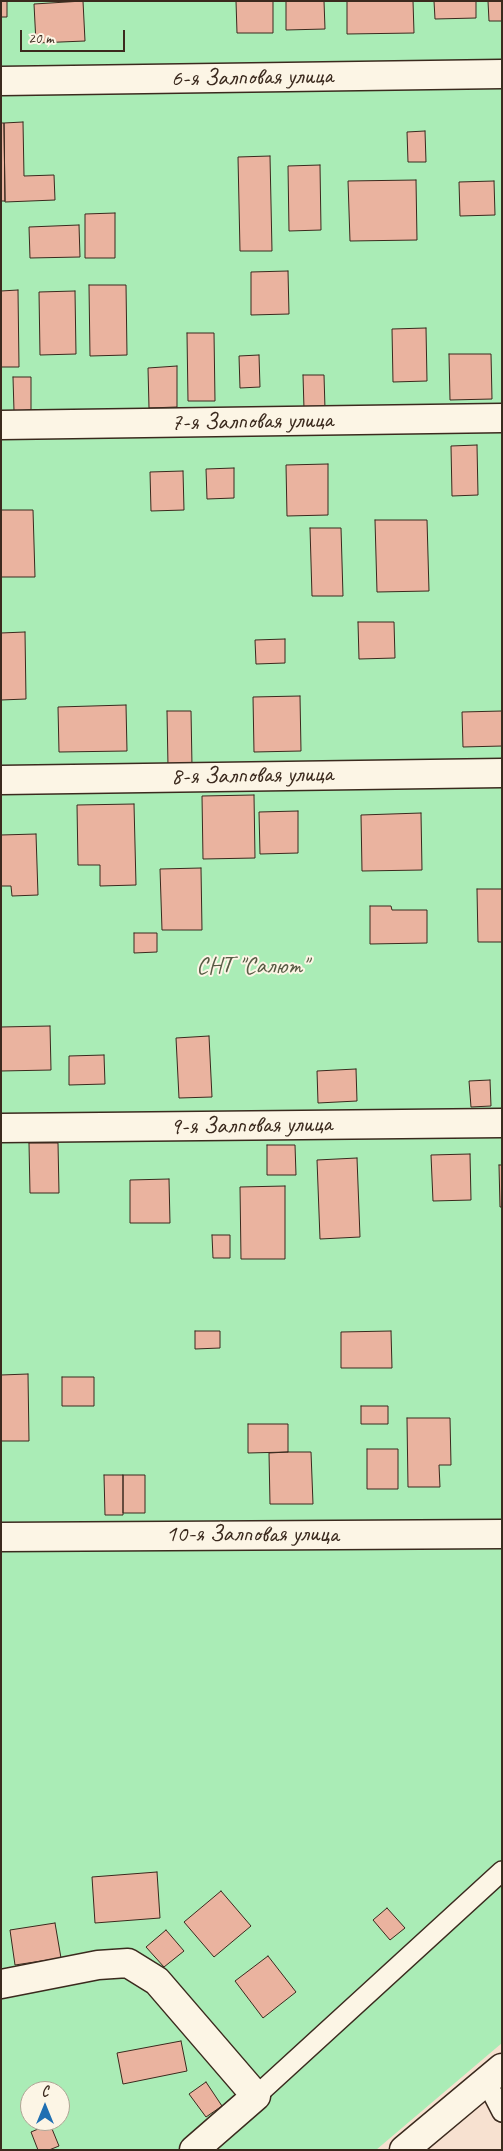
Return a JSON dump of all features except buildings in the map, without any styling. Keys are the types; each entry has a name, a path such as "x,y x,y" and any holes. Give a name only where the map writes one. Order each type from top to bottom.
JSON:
{"street":[{"name":"6-я Залповая улица","path":"1,81 502,74"},
{"name":"7-я Залповая улица","path":"1,425 502,418"},
{"name":"8-я Залповая улица","path":"1,780 502,773"},
{"name":"9-я Залповая улица","path":"1,1128 502,1123"},
{"name":"10-я Залповая улица","path":"1,1537 502,1534"},
{"path":"1,1984 98,1965 128,1963 157,1981 256,2096 194,2150"},
{"path":"404,2150 494,2075"}],"lane":[{"path":"256,2096 502,1871"},
{"path":"494,2075 502,2112"}],"green space":[{"name":"СНТ \"Салют\"","path":"1,1 502,1 502,2043 376,2150 1,2150"}]}
